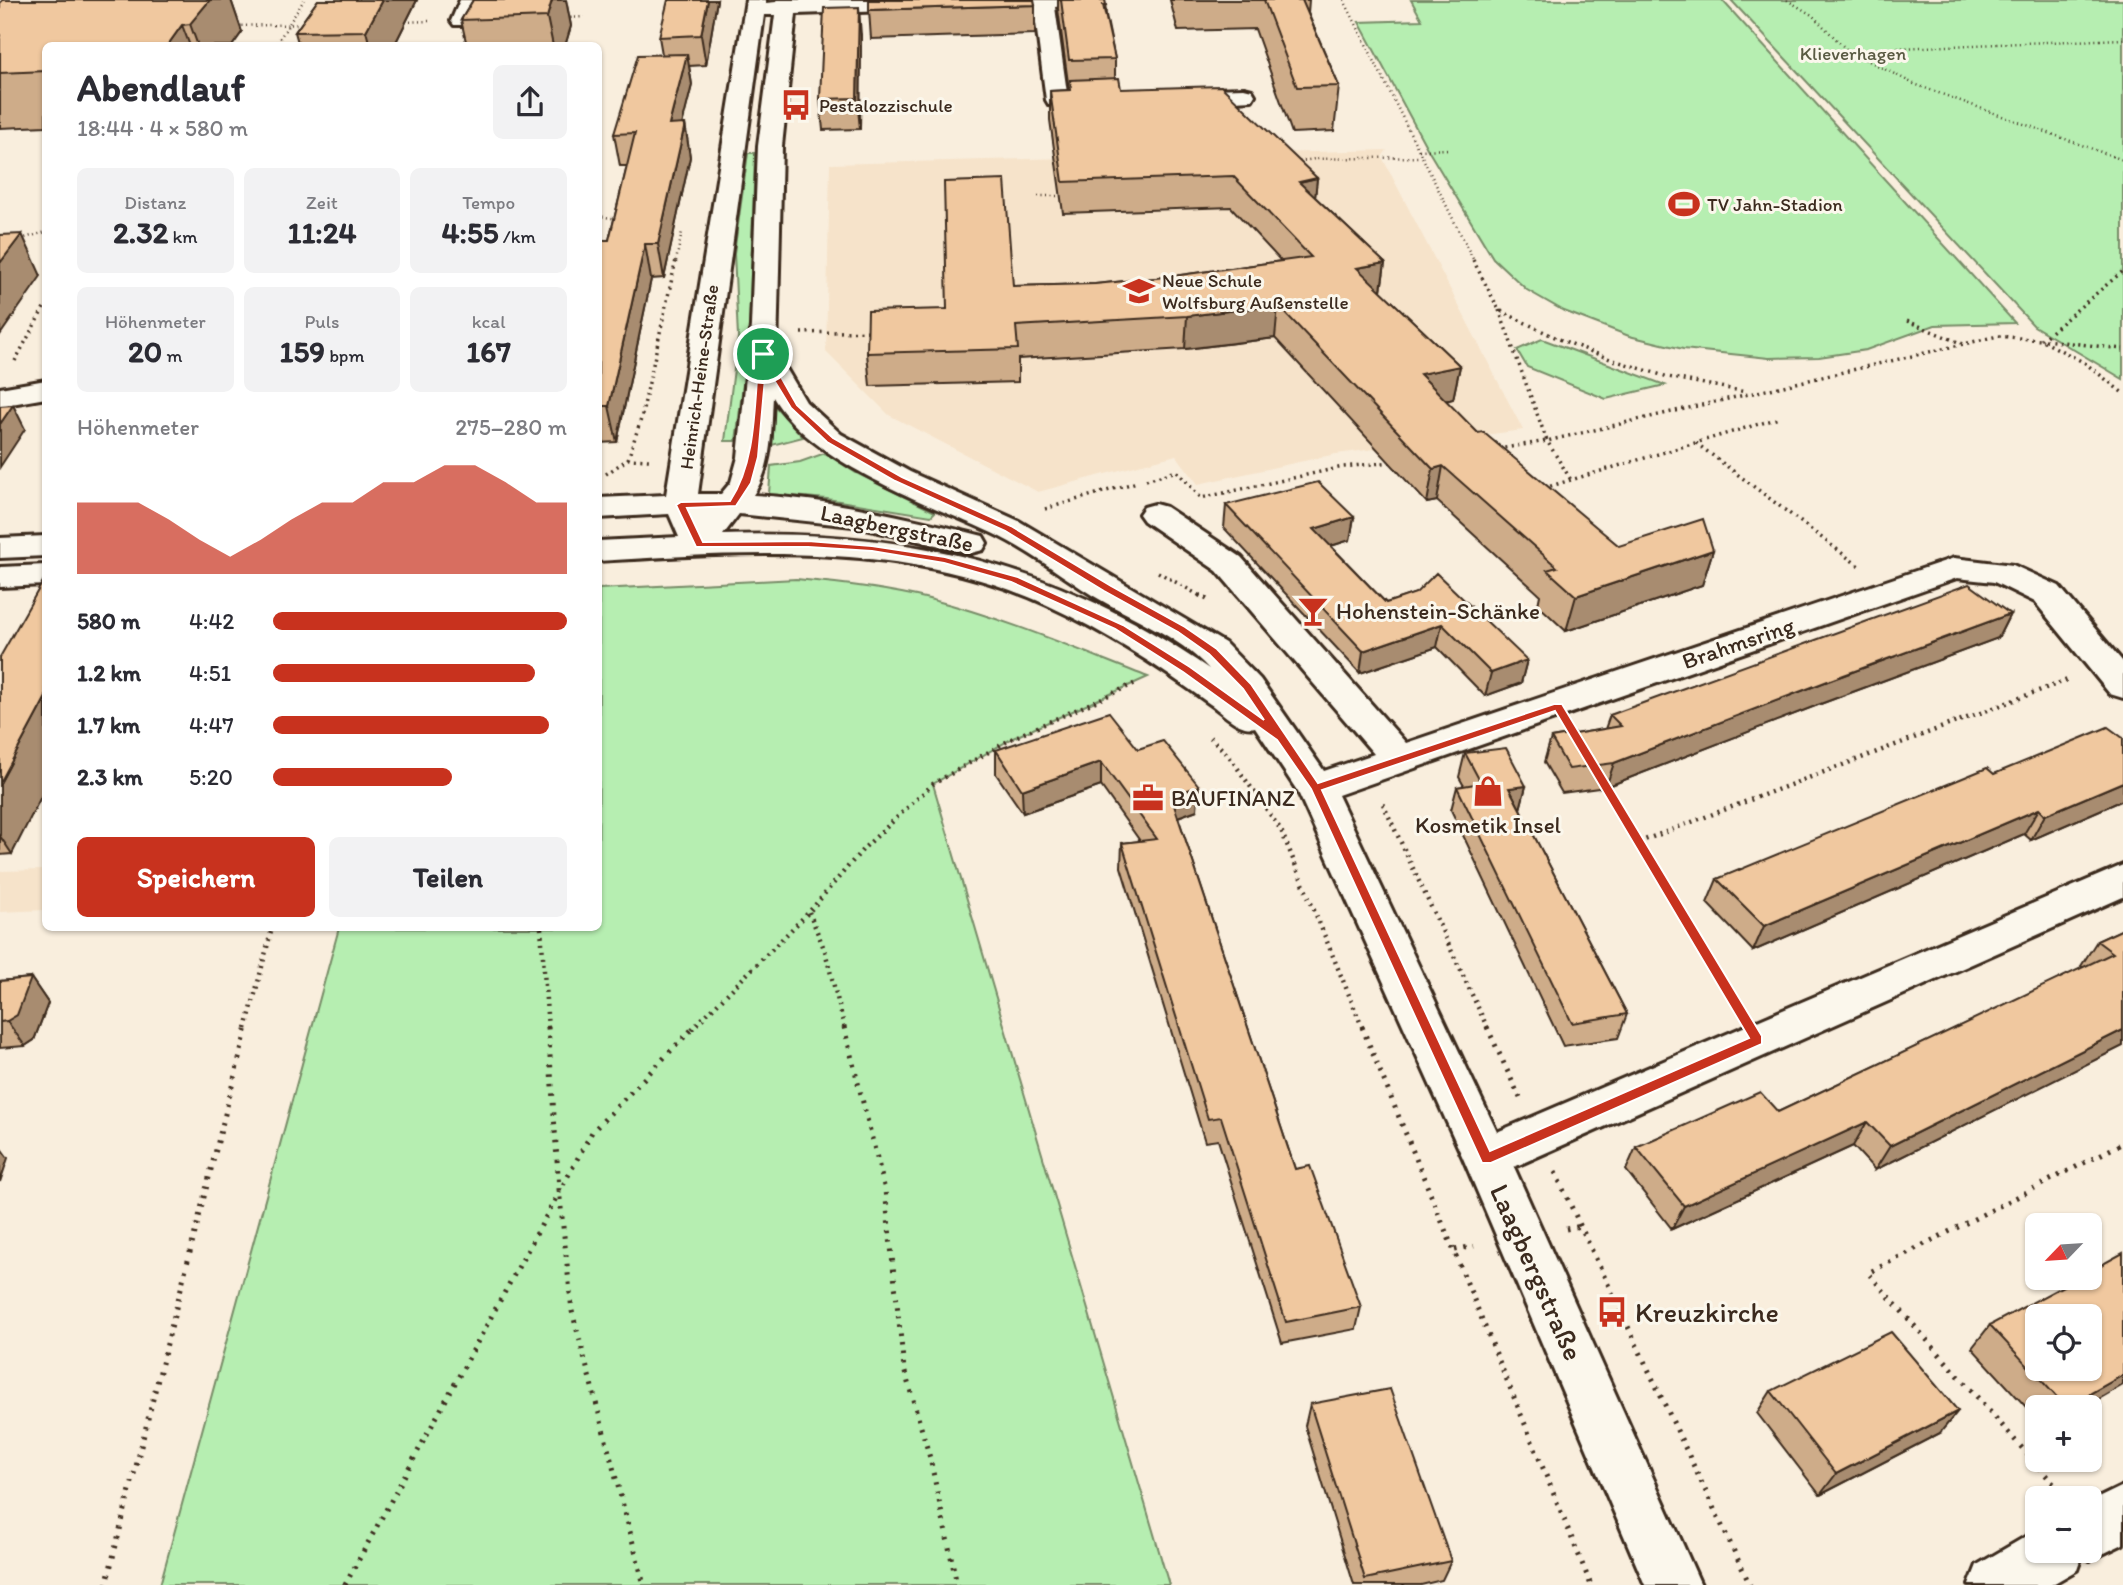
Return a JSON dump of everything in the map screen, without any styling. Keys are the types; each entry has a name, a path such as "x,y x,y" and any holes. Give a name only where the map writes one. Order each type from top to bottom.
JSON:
{"street":[{"path":"461,21 470,0"},
{"path":"967,3 1070,0"},
{"path":"1044,1 1057,100 1124,98"},
{"path":"681,505 699,545 733,504 746,483 753,457 763,354 770,146 786,4"},
{"path":"756,5 939,4"},
{"name":"Heinrich-Heine-Straße","path":"681,505 756,5"},
{"path":"1150,98 1244,95"},
{"path":"763,354 794,407 830,440 899,479 1020,520"},
{"path":"0,397 42,390"},
{"name":"Laagbergstraße","path":"602,508 733,504 822,511 914,527 1012,554 1107,589 1182,630 1213,652 1247,687 1316,788 1486,1158 1674,1585"},
{"path":"1155,514 1229,564 1400,760"},
{"name":"Laagbergstraße","path":"1020,520 1107,589"},
{"name":"Laagbergstraße","path":"602,551 699,545 808,544 872,548 945,560 1015,579 1119,627 1187,670 1281,738"},
{"path":"0,548 42,546"},
{"name":"Brahmsring","path":"1316,788 1954,568 2001,572 2047,594 2114,676"},
{"path":"0,577 42,575"},
{"path":"1486,1158 2123,880"},
{"path":"2102,1525 2123,1513"},
{"path":"1997,1585 2035,1563"}],"path":[{"path":"278,42 304,0"},
{"path":"1344,0 1419,150 1420,157 1499,310 1547,441 1571,480"},
{"path":"1787,0 1812,15 1847,50 1914,84 2123,160"},
{"path":"561,18 586,18"},
{"path":"401,22 461,21"},
{"path":"402,28 415,22"},
{"path":"237,26 317,24"},
{"path":"1847,50 2123,39"},
{"path":"1419,150 1450,149"},
{"path":"1290,162 1420,157"},
{"path":"1038,196 1061,195"},
{"path":"602,216 625,218"},
{"path":"628,459 641,419 682,230"},
{"path":"11,242 42,233"},
{"path":"2041,340 2123,271"},
{"path":"1499,310 1559,339 1610,359 1668,377 1748,392"},
{"path":"17,358 42,311"},
{"path":"1907,321 1964,345"},
{"path":"797,333 879,331"},
{"path":"1493,449 1547,441 1748,392 1998,336 2123,349"},
{"path":"2041,340 2085,363 2123,393"},
{"path":"1537,490 1779,418"},
{"path":"1696,443 1891,590"},
{"path":"1020,520 1177,471 1201,498 1343,467 1398,461"},
{"path":"1639,842 2114,676"},
{"path":"345,1585 592,1132 809,912 864,848 933,784 1013,738 1148,677"},
{"path":"1200,727 1228,756 1281,831 1591,1585"},
{"path":"1598,774 1757,1040"},
{"path":"809,912 825,951 885,1190 904,1369 930,1458 957,1585"},
{"path":"106,1585 271,931"},
{"path":"541,931 559,1189 572,1311 644,1585"},
{"path":"2055,1486 1868,1273 2123,1143"}],"shaded area":[{"name":"Neue Schule Wolfsburg Außenstelle","path":"1387,150 1382,157 1523,430 1336,454 1198,484 1176,455 1038,492 889,415 826,352 830,164"},
{"path":"42,870 42,910 0,912 0,871"}],"green space":[{"name":"TV Jahn-Stadion","path":"1411,0 1722,0 2015,323 1935,325 1866,350 1819,357 1769,358 1683,349 1629,336 1564,311 1527,290 1493,258 1428,150 1359,22 1422,20"},
{"name":"Klieverhagen","path":"1731,0 2123,0 2123,379 2034,326"},
{"path":"748,153 755,153 749,336 736,441 725,441 738,337 734,253"},
{"path":"1542,339 1665,385 1606,399 1527,367 1517,350"},
{"path":"774,405 803,437 772,445"},
{"path":"825,453 856,473 935,512 931,516 827,499 769,494 771,466 800,462"},
{"path":"796,579 879,589 985,615 1148,677 1013,738 933,784 1169,1585 160,1585 338,931 602,931 602,589"}],"building":[{"path":"3,0 210,0 190,24 182,25 170,42 42,42 42,71 0,73 0,3"},
{"path":"318,0 383,0 366,31 295,32"},
{"path":"473,0 552,0 547,17 461,20"},
{"path":"668,0 708,0 701,35 659,37"},
{"path":"869,0 1034,0 1035,5 869,10"},
{"path":"1061,0 1105,0 1106,5 1103,5 1115,59 1069,60"},
{"path":"1264,0 1302,0 1339,86 1297,87"},
{"path":"859,7 857,98 820,99 824,8"},
{"path":"687,54 669,125 685,124 658,244 645,244 609,406 602,406 602,240 609,240 635,133 614,134 638,55"},
{"path":"1119,78 1121,89 1221,86 1317,178 1299,182 1385,263 1357,268 1460,366 1420,374 1478,433 1483,432 1619,546 1703,519 1713,550 1576,596 1547,570 1557,567 1443,466 1433,469 1278,305 1187,316 1016,326 1018,349 867,353 868,311 947,309 944,182 1005,180 1013,286 1095,284 1311,257 1233,176 1063,182 1050,91 1071,90 1070,80"},
{"path":"22,234 0,263 0,235"},
{"path":"13,405 0,424 0,406"},
{"path":"1318,482 1354,517 1314,529 1386,603 1416,593 1436,573 1527,660 1491,673 1442,624 1363,651 1226,505"},
{"path":"42,583 42,704 0,783 0,657"},
{"path":"1969,584 2010,614 1614,763 1569,769 1551,738 1621,726 1610,715"},
{"path":"1109,712 1138,749 1163,741 1199,786 1171,796 1295,1169 1310,1166 1361,1307 1286,1322 1221,1117 1208,1119 1122,843 1157,839 1101,762 1022,790 996,750"},
{"path":"2108,727 2123,738 2123,782 2045,815 2039,809 1764,926 1717,879 1987,768 1994,774"},
{"path":"1506,748 1526,786 1509,788 1627,1014 1572,1023 1457,787 1481,783 1465,753"},
{"path":"2123,929 2123,1030 1890,1146 1867,1122 1684,1206 1636,1147 1760,1092 1778,1112 2113,953 2097,941"},
{"path":"31,978 17,1015 0,1022 0,981"},
{"path":"2123,1253 2123,1375 2087,1395 2055,1395 2042,1381 2102,1381 2102,1304 2029,1304 2056,1290 2102,1290 2102,1264"},
{"path":"2025,1306 2025,1363 1990,1325"},
{"path":"1891,1332 1958,1411 1836,1474 1771,1391"},
{"path":"1390,1389 1451,1561 1365,1579 1310,1404"}],"place":[{"name":"Pestalozzischule","path":"796,105"},
{"name":"TV Jahn-Stadion","path":"1684,204"},
{"name":"Neue Schule Wolfsburg Außenstelle","path":"1139,291"},
{"name":"Hohenstein-Schänke","path":"1313,611"},
{"name":"Kosmetik Insel","path":"1488,791"},
{"name":"BAUFINANZ","path":"1148,798"},
{"name":"Kreuzkirche","path":"1612,1312"}],"route":[{"path":"763,354 753,457 746,483 733,504 681,505 699,545 808,544 872,548 945,560 1015,579 1119,627 1187,670 1281,738 1316,788 1558,706 1757,1040 1486,1158 1316,788 1247,687 1213,652 1182,630 1107,589 1008,528 899,479 830,440 794,407 763,354"}]}
